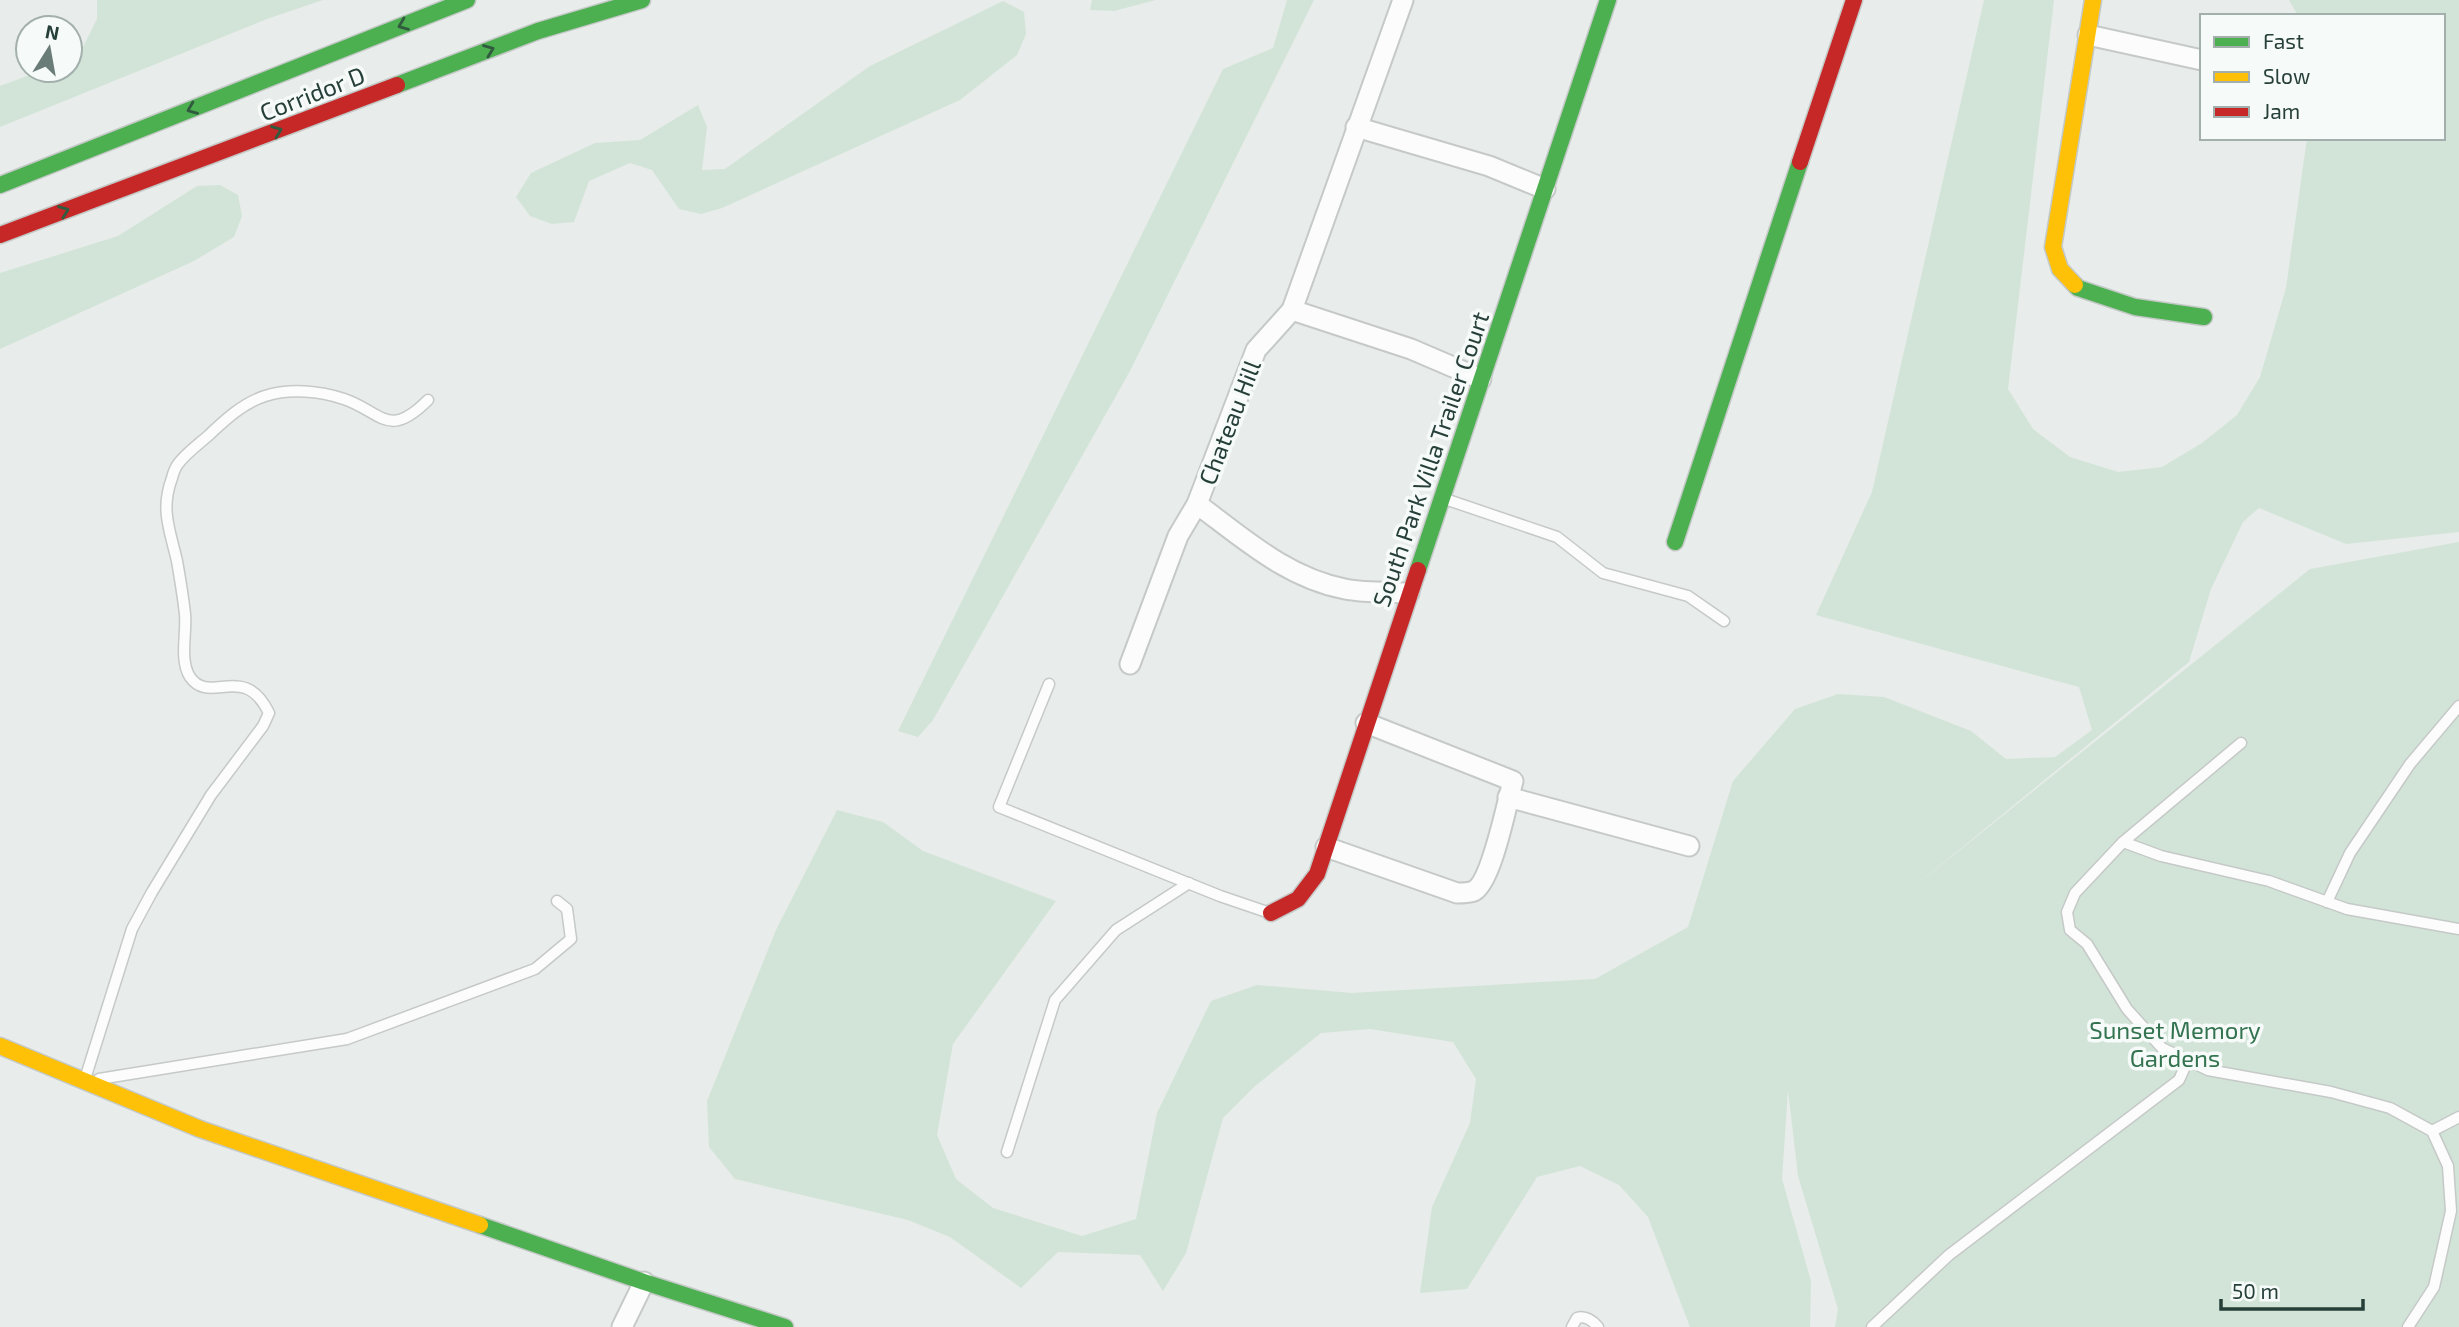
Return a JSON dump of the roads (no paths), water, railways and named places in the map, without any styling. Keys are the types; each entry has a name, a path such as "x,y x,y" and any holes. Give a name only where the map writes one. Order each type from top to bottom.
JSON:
{"main road":[{"name":"Corridor D","path":"0,185 467,0"},
{"name":"Corridor D","path":"0,235 538,31 642,0"},
{"name":"South Park Villa Trailer Court","path":"1271,914 1289,908 1303,896 1317,874 1608,0"},
{"path":"1675,542 1854,0"},
{"path":"2093,0 2053,247 2060,269 2078,288 2135,307 2204,317"},
{"path":"0,1046 200,1129 644,1282 785,1327"}],"street":[{"name":"Chateau Hill","path":"1130,664 1178,536 1197,504 1256,350 1292,310 1404,0"},
{"path":"2088,35 2200,60"},
{"path":"1356,127 1489,166 1545,189"},
{"path":"1292,310 1411,349 1481,379"},
{"name":"Chateau Hill","path":"1197,504 1266,556 1306,579 1346,590 1409,593"},
{"path":"1326,847 1457,893 1472,892 1480,886 1495,852 1513,781 1366,723"},
{"path":"1508,797 1689,846"},
{"path":"622,1327 644,1282"}],"lane":[{"path":"428,400 414,414 395,420 382,420 345,400 332,397 295,391 264,396 232,414 176,465 167,490 165,518 177,562 186,617 185,659 190,677 206,688 235,686 251,690 261,697 269,713 263,726 211,795 132,929 84,1082 347,1039 535,968 571,939 567,909 557,901"},
{"path":"1441,498 1558,537 1603,573 1688,596 1724,621"},
{"path":"1049,684 999,807 1271,914"},
{"path":"2327,902 2350,853 2395,786 2459,706"},
{"path":"2241,743 2123,842 2076,893 2067,912 2070,930 2087,944 2127,1009 2162,1048 2208,1070 2331,1092 2390,1108 2432,1131 2448,1166 2451,1211 2434,1287 2408,1327"},
{"path":"2123,842 2161,856 2269,881 2347,909 2459,929"},
{"path":"1007,1152 1055,1000 1116,930 1189,883"},
{"path":"1872,1327 1949,1255 2179,1080 2188,1060"},
{"path":"2432,1131 2459,1117"},
{"path":"1572,1327 1580,1317 1598,1327"}],"park label":[{"name":"Sunset Memory Gardens","path":"2175,1043"}]}
